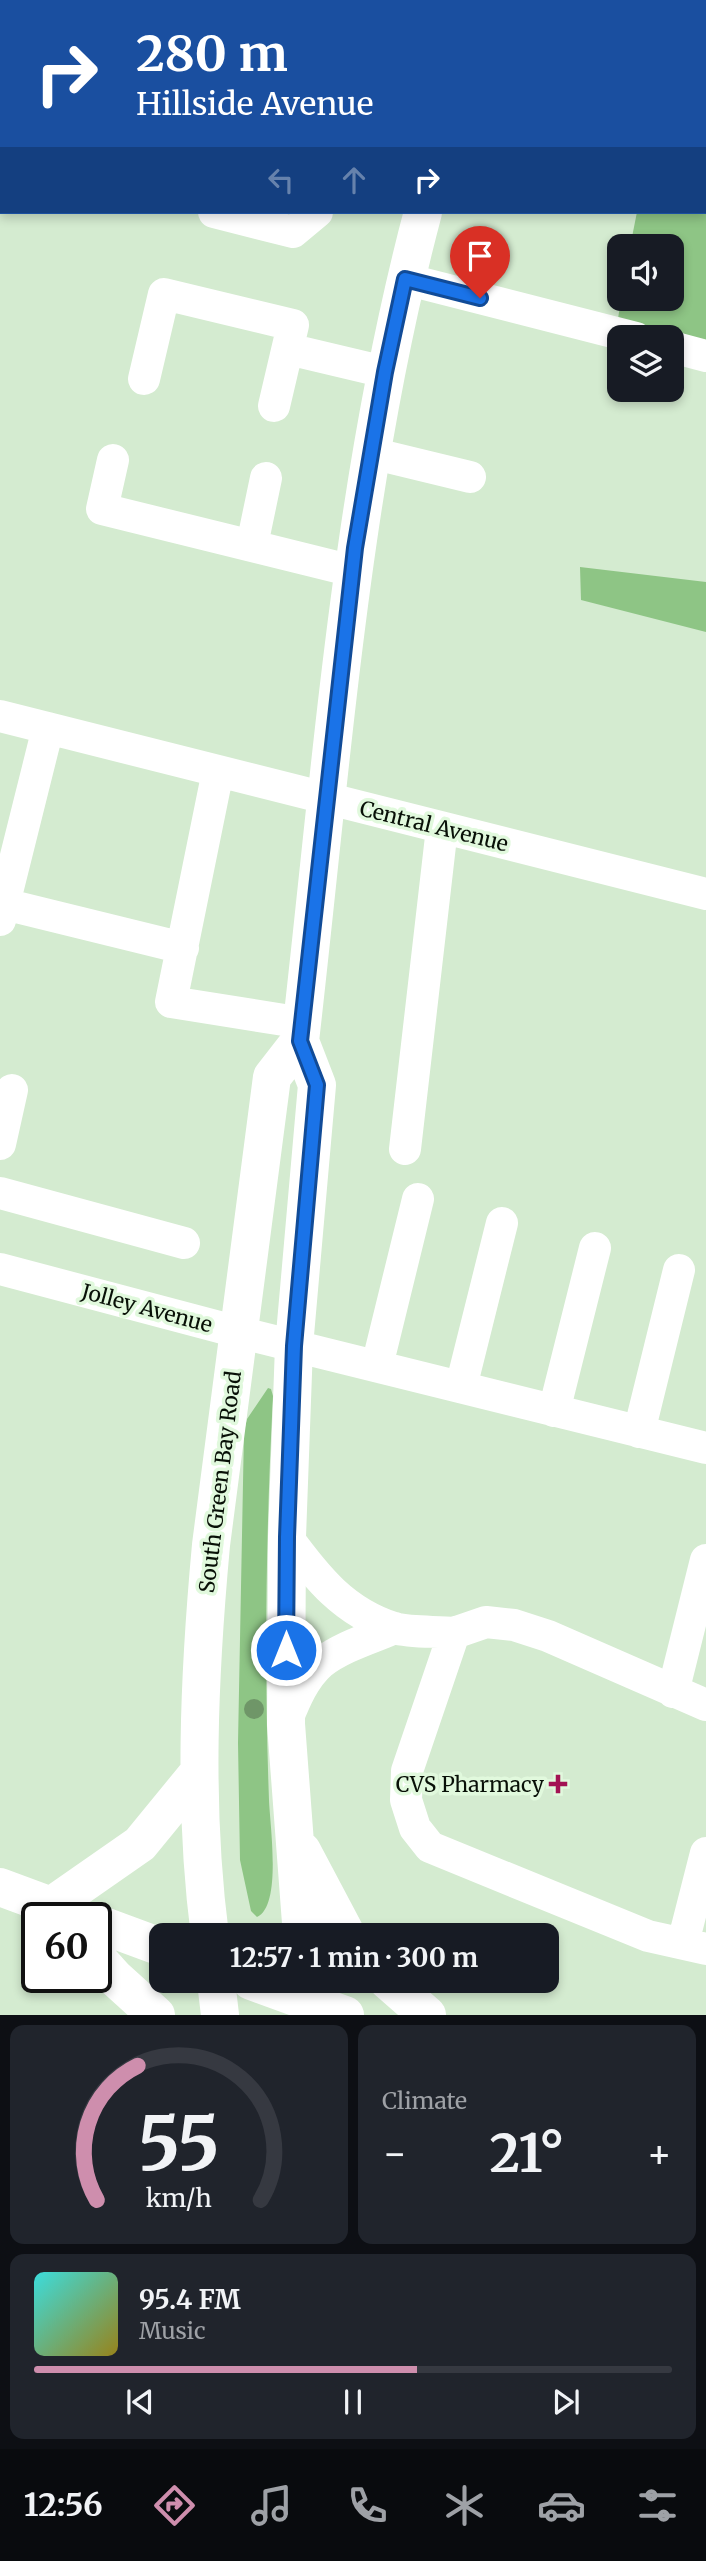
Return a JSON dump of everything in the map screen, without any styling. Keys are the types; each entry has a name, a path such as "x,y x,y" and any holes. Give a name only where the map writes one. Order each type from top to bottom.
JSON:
{"main road":[{"path":"301,1923 286,1724 287,1537 294,1346 317,1085 302,1032 353,570 385,372 422,214"},
{"name":"South Green Bay Road","path":"209,1923 202,1865 199,1772 204,1623 222,1453 272,1077 302,1032"},
{"path":"78,1902 140,1844 199,1772"},
{"path":"294,1834 340,1923"},
{"path":"0,1887 36,1902"},
{"path":"112,1929 149,1943"},
{"path":"112,1975 156,2015"},
{"path":"217,1993 220,2015"},
{"path":"288,1993 345,2015"},
{"path":"402,1993 427,2015"}],"street":[{"path":"222,214 293,232 315,214"},
{"path":"405,279 607,331"},
{"path":"144,379 164,294 293,325 274,407"},
{"path":"288,349 385,372"},
{"path":"684,350 706,356"},
{"path":"371,453 470,477"},
{"path":"113,460 102,509 353,570"},
{"path":"252,545 266,478"},
{"name":"Central Avenue","path":"0,716 706,894"},
{"path":"48,728 2,912 183,948"},
{"path":"218,771 171,1002 302,1032"},
{"path":"405,1149 442,828"},
{"path":"0,1144 12,1090"},
{"path":"0,1193 184,1243"},
{"path":"377,1366 418,1199"},
{"path":"461,1387 502,1223"},
{"path":"554,1410 595,1248"},
{"name":"Jolley Avenue","path":"0,1270 706,1448"},
{"path":"639,1432 679,1270"},
{"path":"287,1537 322,1584 350,1606 395,1628 454,1633 486,1622 514,1625 548,1636 706,1705"},
{"path":"673,1692 706,1560"},
{"path":"286,1724 296,1697 321,1663 349,1647 395,1628"},
{"path":"454,1633 407,1771 406,1800 415,1828 430,1847 648,1936 695,1946 706,1853"}],"green space":[{"path":"637,214 706,214 706,341 684,336 684,325 642,325 618,319 619,311 684,311 684,234 633,234"},
{"path":"580,567 706,582 706,632 581,600"},
{"path":"268,1388 273,1396 266,1648 267,1749 273,1864 270,1898 265,1910 257,1917 251,1911 240,1860 238,1743 244,1431 247,1419"}],"place":[{"name":"CVS Pharmacy","path":"558,1784"}],"route":[{"path":"286,1650 294,1346 317,1085 300,1041 355,548 385,372 405,279 480,298"}]}
